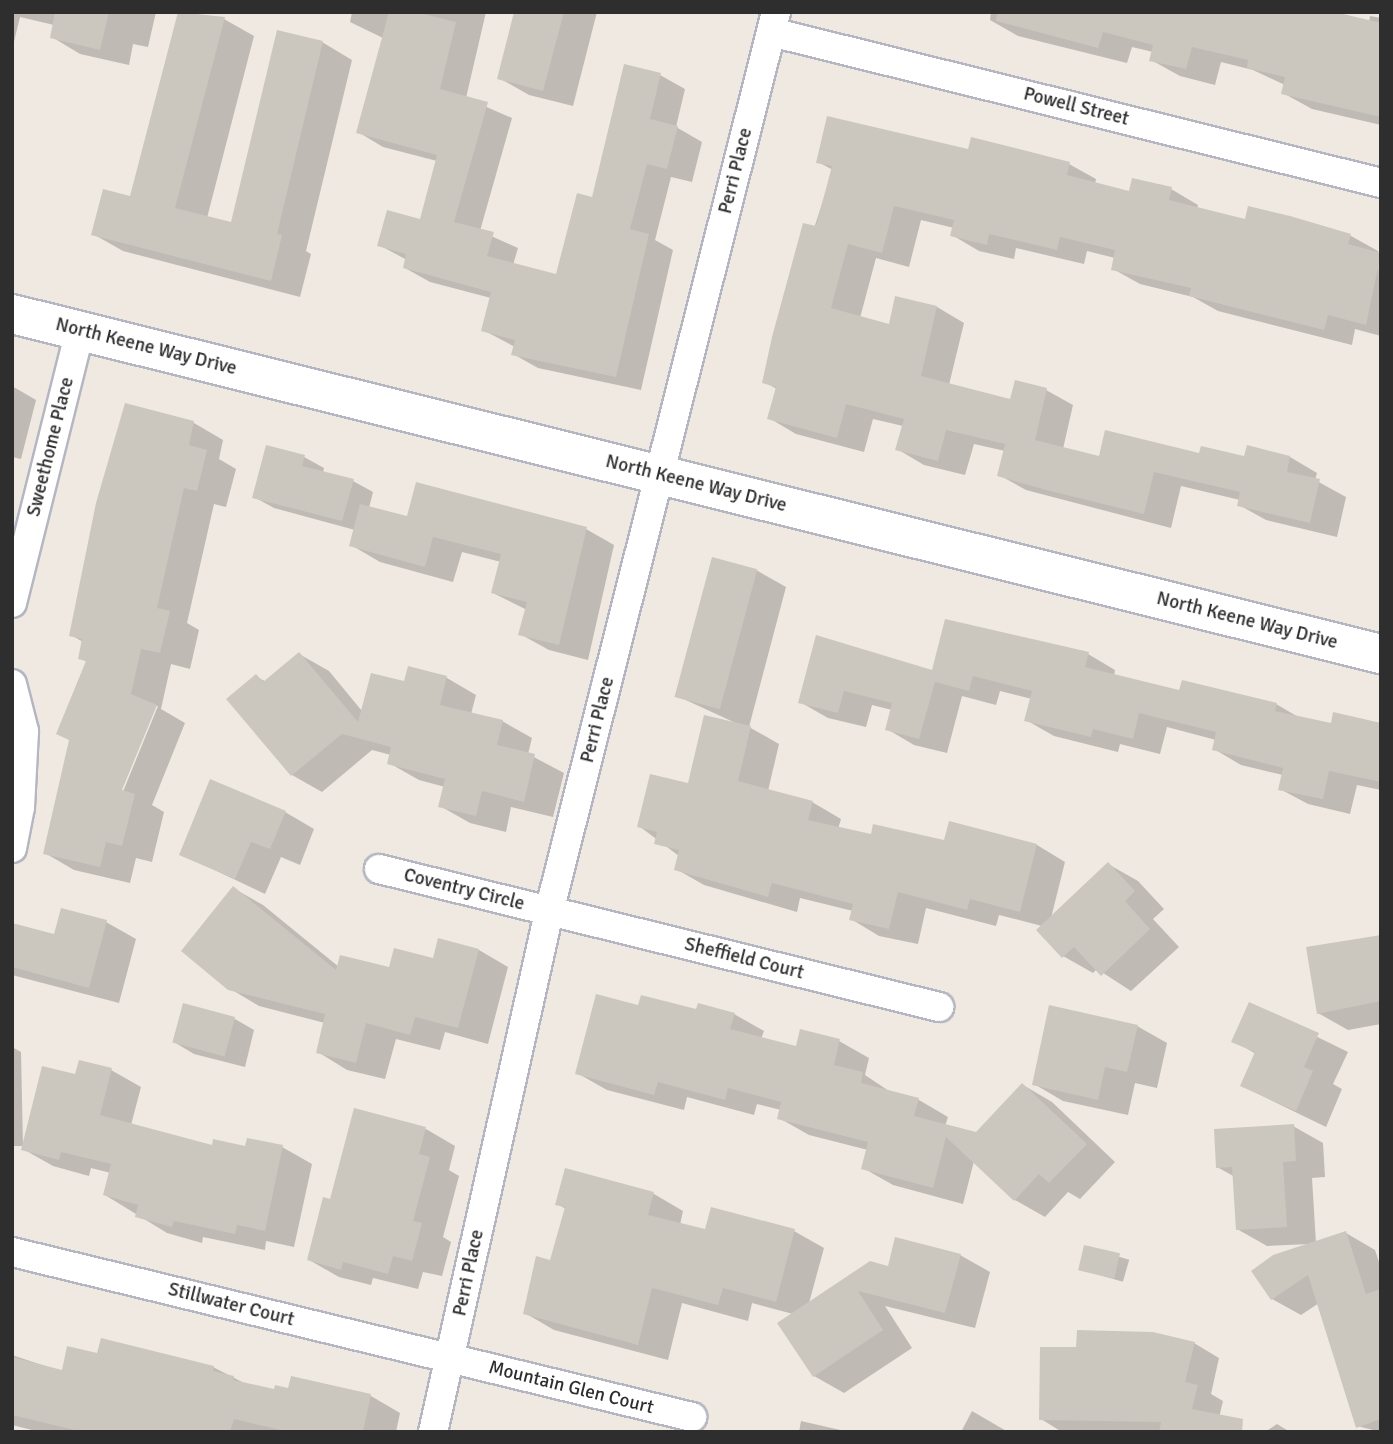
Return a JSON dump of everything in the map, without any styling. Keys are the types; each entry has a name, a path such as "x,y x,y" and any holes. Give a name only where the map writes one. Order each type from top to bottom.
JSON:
{"street":[{"name":"Powell Street","path":"774,22 1381,183"},
{"name":"Perri Place","path":"433,1432 549,912 774,22"},
{"name":"North Keene Way Drive","path":"12,314 1381,654"},
{"name":"Sweethome Place","path":"12,603 80,331"},
{"path":"12,684 24,743 12,848"},
{"name":"Coventry Circle","path":"379,869 549,912"},
{"name":"Sheffield Court","path":"549,912 939,1007"},
{"name":"Stillwater Court","path":"12,1252 450,1358"},
{"name":"Mountain Glen Court","path":"450,1358 692,1417"}],"building":[{"path":"55,12 109,12 100,50 50,38"},
{"path":"178,12 225,17 175,208 231,222 277,30 323,41 277,234 282,235 271,281 91,235 103,189 130,196"},
{"path":"389,12 416,12 456,22 440,89 488,102 454,222 494,232 487,256 556,274 577,193 592,197 624,64 661,73 650,119 678,126 667,169 647,164 630,229 649,234 616,377 511,355 515,340 481,331 491,292 403,268 406,254 377,246 387,210 420,219 437,155 356,133"},
{"path":"514,12 564,12 543,91 497,79"},
{"path":"997,12 1335,12 1381,23 1381,117 1281,94 1285,77 1247,68 1248,60 1192,47 1186,69 1149,61 1153,45 1103,32 1098,48 996,21"},
{"path":"827,116 968,149 971,137 1070,162 1067,175 1129,191 1132,178 1172,187 1169,200 1245,219 1248,206 1290,216 1351,234 1348,244 1381,253 1366,325 1328,315 1324,330 1189,296 1191,288 1111,270 1115,250 1060,237 1057,250 989,234 987,245 950,236 954,220 894,206 882,253 848,244 831,308 889,324 895,296 937,306 921,376 1010,399 1015,380 1047,388 1035,440 1099,456 1105,430 1199,453 1201,446 1244,456 1247,445 1290,456 1287,472 1320,479 1310,523 1237,506 1240,492 1154,472 1144,514 1050,491 997,476 1005,444 946,430 938,461 895,450 904,419 846,404 837,438 767,419 776,387 762,383 772,337 803,223 816,226 832,166 816,163"},
{"path":"125,403 194,421 189,445 207,450 197,491 184,488 157,608 170,611 160,653 141,649 131,694 157,705 122,790 135,794 122,846 106,842 100,867 43,854 69,740 56,734 86,661 78,659 82,639 69,636 96,503"},
{"path":"266,445 305,455 302,466 354,479 342,521 252,498"},
{"path":"416,482 587,527 559,645 518,635 527,602 491,593 501,554 433,537 425,567 349,546 360,504 407,516"},
{"path":"712,557 757,569 720,709 674,697"},
{"path":"945,619 1089,652 1085,667 1179,690 1182,680 1277,703 1275,711 1331,723 1333,712 1381,723 1381,782 1329,771 1323,799 1278,790 1283,768 1212,750 1216,732 1139,713 1133,739 1093,729 1091,737 1024,721 1032,691 973,676 969,691 935,682 919,739 885,730 892,703 844,691 838,713 798,703 816,635 932,670"},
{"path":"299,652 358,722 371,673 404,681 408,666 447,676 440,705 503,720 497,745 535,754 524,802 482,791 476,816 438,807 445,779 387,764 391,747 342,734 291,776 226,699 256,674 263,682"},
{"path":"704,715 751,726 738,781 813,801 808,820 871,834 873,824 944,840 949,821 1037,844 1020,912 970,899 967,910 898,892 889,929 849,920 853,904 772,883 768,897 674,870 679,850 654,844 657,832 637,827 650,774 688,783"},
{"path":"210,779 286,811 270,849 251,842 235,879 179,855"},
{"path":"1108,862 1135,891 1125,901 1150,929 1101,976 1074,947 1062,958 1036,930"},
{"path":"233,886 336,970 340,955 389,967 394,948 433,958 438,938 479,949 458,1028 415,1017 410,1035 366,1023 356,1063 316,1053 325,1014 228,990 181,951"},
{"path":"61,908 107,920 89,988 12,967 12,923 54,934"},
{"path":"1381,935 1381,1001 1317,1014 1306,947"},
{"path":"596,994 638,1005 641,995 696,1009 698,1003 735,1013 730,1029 796,1046 800,1029 840,1039 834,1065 863,1072 861,1083 919,1098 914,1116 976,1132 1022,1083 1087,1144 1049,1183 1039,1174 1014,1201 946,1137 933,1188 861,1169 868,1142 777,1119 781,1102 728,1088 725,1100 658,1082 654,1095 575,1074"},
{"path":"1249,1002 1319,1033 1304,1067 1313,1071 1296,1111 1240,1086 1255,1052 1231,1042"},
{"path":"183,1003 235,1017 225,1057 172,1043"},
{"path":"1049,1005 1138,1025 1127,1072 1105,1067 1098,1100 1032,1085"},
{"path":"79,1060 112,1068 100,1115 212,1145 213,1139 245,1146 247,1138 283,1145 265,1231 237,1225 235,1234 174,1221 172,1227 135,1217 138,1205 103,1195 111,1164 61,1152 59,1160 21,1150 42,1066 75,1074"},
{"path":"354,1108 426,1127 419,1154 430,1157 413,1221 422,1223 412,1261 393,1256 388,1274 343,1262 341,1270 307,1260 323,1197 330,1199"},
{"path":"1294,1124 1296,1161 1283,1162 1287,1227 1236,1230 1232,1167 1216,1168 1214,1129"},
{"path":"565,1168 654,1192 648,1215 705,1229 711,1207 795,1229 776,1302 723,1288 718,1305 652,1288 638,1345 523,1314 536,1256 550,1260 565,1207 555,1205"},
{"path":"1346,1231 1366,1294 1381,1289 1381,1419 1356,1428 1308,1275 1271,1300 1251,1271 1273,1255"},
{"path":"895,1237 961,1254 945,1313 858,1291 883,1330 813,1377 777,1323 870,1261 888,1266"},
{"path":"1084,1245 1120,1253 1114,1279 1078,1270"},
{"path":"1077,1330 1153,1332 1195,1342 1185,1382 1198,1385 1192,1409 1243,1419 1242,1432 1159,1432 1161,1422 1039,1420 1040,1347 1076,1347"},
{"path":"101,1338 214,1366 213,1371 234,1376 233,1380 274,1389 275,1385 288,1388 291,1376 371,1394 363,1432 289,1432 234,1419 230,1432 83,1432 12,1415 12,1357 62,1370 67,1346 97,1353"}]}
